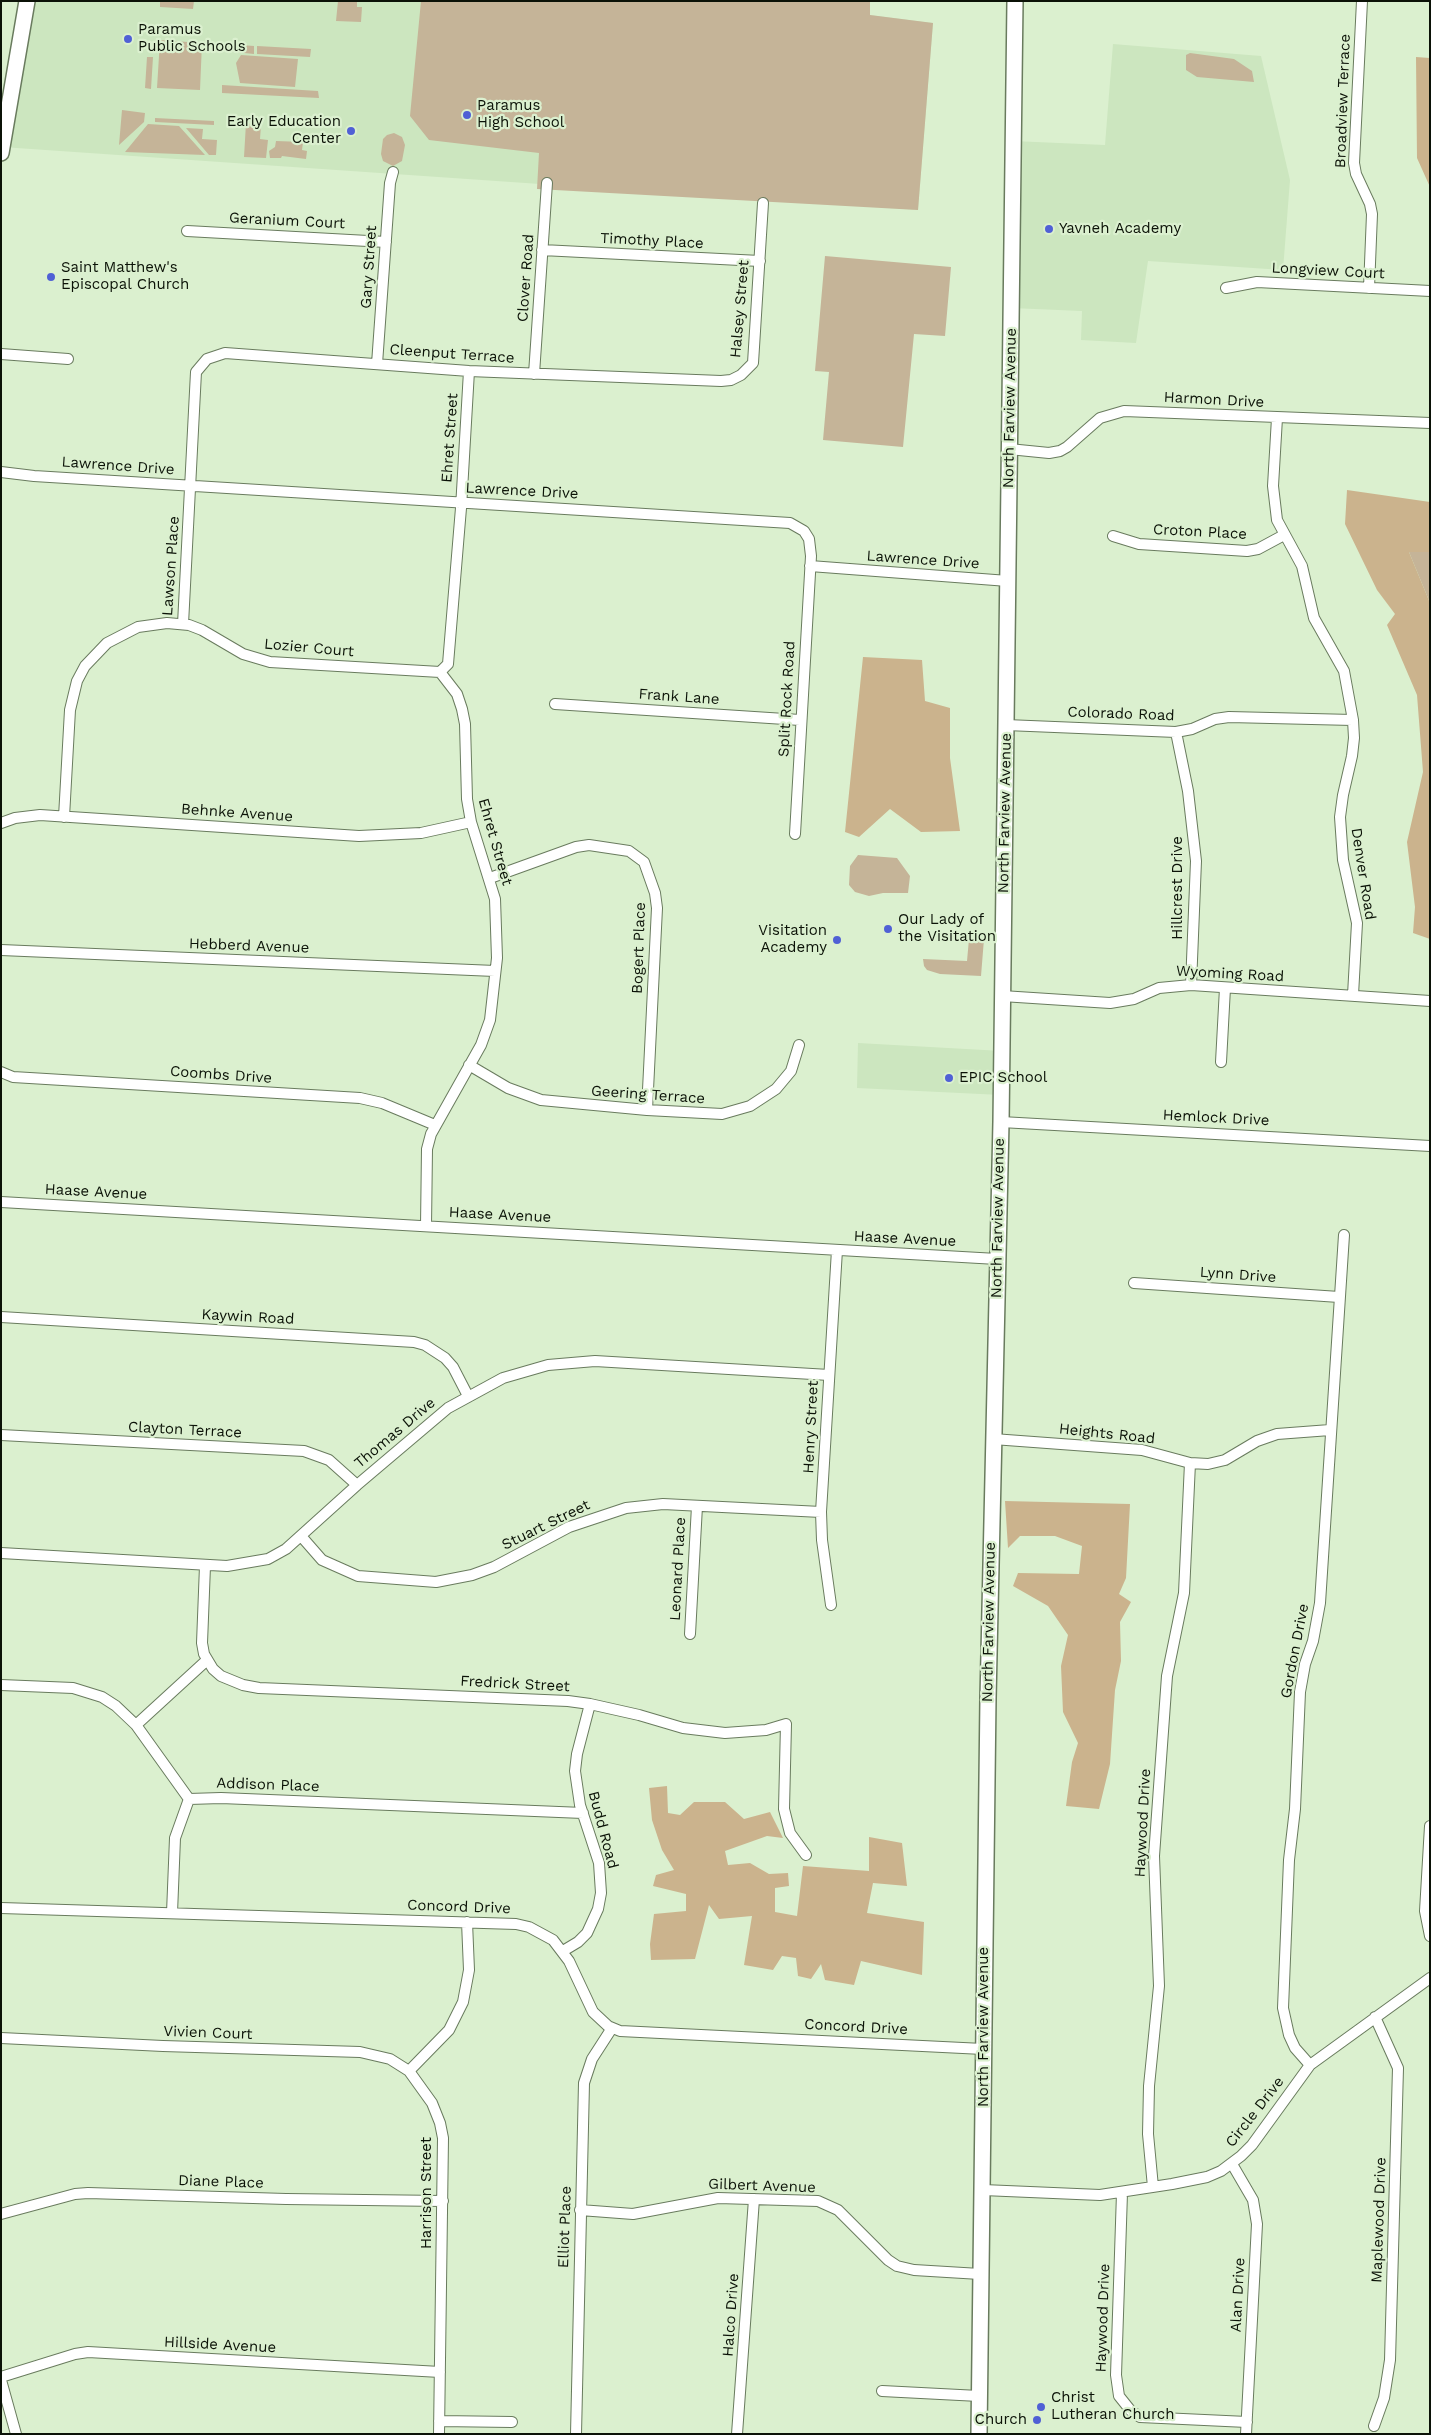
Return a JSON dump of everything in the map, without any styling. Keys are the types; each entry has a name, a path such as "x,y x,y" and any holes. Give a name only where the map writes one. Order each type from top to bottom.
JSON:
{"street":[{"path":"1,153 27,1"},
{"name":"North Farview Avenue","path":"979,2434 993,1439 1001,1122 1015,1"},
{"name":"Broadview Terrace","path":"1362,1 1354,163 1356,174 1370,204 1372,214 1369,288"},
{"name":"Gary Street","path":"377,364 390,183 393,172"},
{"name":"Clover Road","path":"534,374 546,183"},
{"name":"Halsey Street","path":"704,381 730,380 741,375 753,363 762,203"},
{"name":"Geranium Court","path":"187,231 386,242"},
{"name":"Timothy Place","path":"542,250 760,261"},
{"name":"Longview Court","path":"1226,288 1257,282 1430,291"},
{"name":"Cleenput Terrace","path":"201,365 216,355 225,353 469,371 704,381"},
{"path":"1,354 68,359"},
{"name":"Lawson Place","path":"64,817 72,696 77,681 86,666 107,643 122,634 151,624 183,624 196,372 201,365"},
{"name":"Ehret Street","path":"426,1226 427,1149 435,1125 481,1045 490,1020 496,972 497,918 490,878 471,822 467,799 462,708 457,694 440,672 448,664 469,371"},
{"name":"Harmon Drive","path":"1010,449 1049,453 1060,451 1100,418 1124,411 1430,423"},
{"name":"Denver Road","path":"1277,418 1273,486 1277,520 1284,535 1298,554 1314,618 1344,671 1348,683 1353,720 1352,756 1340,817 1343,860 1357,923 1353,995"},
{"name":"Lawrence Drive","path":"1,472 191,486 790,523 804,531 809,539 810,566 1008,581"},
{"name":"Croton Place","path":"1113,536 1139,544 1247,551 1258,549 1284,535"},
{"name":"Split Rock Road","path":"795,834 810,566"},
{"name":"Lozier Court","path":"183,624 202,630 243,654 270,662 440,672"},
{"name":"Frank Lane","path":"555,704 800,720"},
{"name":"Colorado Road","path":"1006,725 1176,732 1192,729 1215,719 1229,717 1353,720"},
{"name":"Hillcrest Drive","path":"1176,732 1188,791 1196,861 1191,985"},
{"name":"Behnke Avenue","path":"1,823 31,815 359,836 421,833 471,822"},
{"name":"Bogert Place","path":"490,878 576,847 589,845 629,851 644,862 648,870 657,908 647,1110"},
{"name":"Hebberd Avenue","path":"1,950 496,972"},
{"name":"Wyoming Road","path":"1002,996 1110,1003 1134,999 1158,988 1191,985 1430,1001"},
{"path":"1221,1062 1225,988"},
{"name":"Geering Terrace","path":"469,1065 508,1088 541,1100 708,1115 736,1111 764,1098 791,1071 799,1045"},
{"name":"Coombs Drive","path":"1,1072 13,1076 360,1098 382,1104 435,1125"},
{"name":"Hemlock Drive","path":"1001,1122 1430,1146"},
{"name":"Haase Avenue","path":"1,1202 997,1260"},
{"name":"Gordon Drive","path":"1310,2065 1295,2048 1289,2035 1283,2008 1289,1860 1295,1809 1300,1692 1305,1664 1313,1642 1320,1603 1344,1235"},
{"name":"Henry Street","path":"832,1605 822,1540 821,1512 837,1250"},
{"name":"Lynn Drive","path":"1134,1283 1339,1297"},
{"name":"Kaywin Road","path":"1,1318 414,1342 425,1345 445,1358 453,1367 468,1396"},
{"name":"Thomas Drive","path":"1,1553 205,1566 227,1566 268,1559 286,1549 357,1484 433,1419 468,1396 524,1371 595,1361 829,1375"},
{"name":"Heights Road","path":"993,1439 1142,1450 1190,1463 1208,1464 1225,1460 1258,1441 1277,1434 1330,1430"},
{"name":"Clayton Terrace","path":"1,1435 304,1451 329,1460 357,1484"},
{"name":"Haywood Drive","path":"1153,2187 1148,2134 1149,2086 1159,1986 1154,1856 1167,1676 1184,1593 1190,1463"},
{"name":"Stuart Street","path":"301,1536 322,1560 358,1576 436,1582 472,1575 494,1567 569,1527 626,1508 663,1504 821,1512"},
{"name":"Leonard Place","path":"690,1634 697,1506"},
{"path":"136,1725 207,1660 202,1643 205,1566"},
{"name":"Fredrick Street","path":"207,1660 221,1676 243,1685 259,1688 590,1704 702,1732 744,1733 786,1724 784,1809 790,1833 806,1855"},
{"path":"1,1685 73,1688 88,1692 116,1706 136,1725 189,1799 175,1838 172,1913"},
{"name":"Budd Road","path":"563,1951 578,1942 587,1933 598,1910 601,1893 599,1862 576,1788 575,1771 577,1754 590,1704"},
{"name":"Addison Place","path":"189,1799 221,1798 583,1814"},
{"path":"1430,1826 1425,1911 1430,1936"},
{"name":"Concord Drive","path":"1,1908 516,1924 529,1927 547,1936 563,1951 593,2012 599,2020 620,2031 983,2049"},
{"path":"409,2071 449,2030 464,2002 469,1970 467,1922"},
{"name":"Circle Drive","path":"983,2190 1100,2195 1122,2193 1206,2177 1232,2164 1252,2145 1310,2065 1430,1978"},
{"name":"Maplewood Drive","path":"1374,2426 1384,2398 1390,2360 1398,2068 1375,2017"},
{"name":"Elliot Place","path":"576,2434 584,2083 592,2059 612,2028"},
{"name":"Vivien Court","path":"1,2038 163,2046 360,2052 390,2059 409,2071"},
{"name":"Harrison Street","path":"409,2071 432,2103 440,2123 443,2138 439,2434"},
{"name":"Alan Drive","path":"1232,2164 1252,2200 1257,2224 1246,2434"},
{"name":"Diane Place","path":"1,2214 75,2194 88,2193 286,2199 442,2201"},
{"name":"Haywood Drive","path":"1122,2193 1116,2375 1119,2396 1131,2412 1140,2417 1246,2422"},
{"name":"Gilbert Avenue","path":"580,2210 633,2214 700,2199 818,2201 829,2204 838,2210 888,2260 907,2269 980,2274"},
{"name":"Halco Drive","path":"737,2434 754,2199"},
{"name":"Hillside Avenue","path":"1,2378 75,2354 88,2352 440,2372"},
{"path":"1,2378 16,2434"},
{"path":"882,2391 979,2396"},
{"path":"439,2421 512,2422"}],"shaded area":[{"name":"Paramus High School","path":"27,1 870,1 870,15 933,23 918,210 2,147"},
{"path":"160,1 194,1 193,9 160,7"},
{"path":"338,1 357,2 357,7 362,7 361,22 336,21"},
{"path":"421,1 870,1 870,15 933,23 918,210 537,189 539,153 429,140 410,116"},
{"path":"160,40 202,43 200,90 157,88"},
{"path":"226,44 254,46 254,54 225,51"},
{"path":"1113,44 1261,56 1290,180 1283,270 1148,261 1136,343 1081,340 1082,311 1011,308 1013,141 1105,145"},
{"path":"257,46 311,49 310,57 257,54"},
{"path":"1190,53 1234,59 1252,71 1254,82 1197,77 1186,70 1186,55"},
{"path":"241,55 298,59 295,87 240,83 236,63"},
{"path":"147,57 153,57 151,89 145,88"},
{"path":"1416,57 1430,58 1430,187 1417,158"},
{"path":"222,85 318,91 319,98 222,93"},
{"path":"122,110 145,113 144,122 119,145"},
{"path":"155,118 214,121 214,125 155,122"},
{"path":"246,123 261,125 260,139 268,140 266,158 244,157"},
{"path":"148,124 179,126 205,155 125,152"},
{"path":"186,128 203,129 202,139 217,140 216,155 209,155"},
{"path":"394,133 402,137 405,145 402,161 393,166 383,161 381,154 383,139 387,135"},
{"path":"276,141 303,142 302,150 307,151 306,159 282,156 281,158 270,158 269,151 275,147"},
{"path":"825,256 951,267 945,336 914,334 903,447 823,440 829,372 815,371"},
{"path":"1347,490 1430,502 1430,552 1409,552 1430,603 1430,939 1413,933 1415,907 1407,842 1423,772 1417,695 1387,625 1395,614 1377,590 1345,524"},
{"path":"1409,552 1430,552 1430,603"},
{"path":"863,657 922,660 925,701 950,708 950,758 960,831 921,832 890,809 859,837 845,832"},
{"path":"858,855 897,858 910,876 908,893 883,893 869,896 855,892 849,885 850,866"},
{"path":"969,939 984,939 981,976 940,974 927,970 924,966 923,959 967,961"},
{"path":"858,1043 1002,1051 1001,1095 857,1088"},
{"path":"1005,1501 1130,1504 1126,1578 1119,1594 1131,1602 1120,1622 1121,1661 1115,1690 1110,1764 1099,1809 1066,1806 1072,1762 1078,1743 1063,1712 1061,1666 1068,1635 1048,1606 1013,1586 1018,1573 1079,1574 1082,1546 1055,1536 1020,1536 1008,1548"},
{"path":"667,1786 668,1813 680,1815 694,1802 725,1802 744,1819 770,1812 783,1838 767,1836 725,1851 728,1865 750,1863 769,1874 788,1873 789,1886 775,1888 775,1912 797,1916 803,1866 869,1871 869,1837 902,1843 907,1886 873,1883 867,1913 924,1922 922,1975 861,1961 854,1985 825,1980 821,1964 811,1979 798,1976 796,1958 782,1956 773,1970 744,1965 752,1916 719,1919 709,1905 695,1959 651,1960 650,1944 654,1914 686,1911 686,1894 653,1886 656,1875 674,1870 662,1850 652,1820 649,1788"}],"place":[{"name":"Paramus Public Schools","path":"128,39"},
{"name":"Paramus High School","path":"467,115"},
{"name":"Early Education Center","path":"351,131"},
{"name":"Yavneh Academy","path":"1049,229"},
{"name":"Saint Matthew's Episcopal Church","path":"51,277"},
{"name":"Our Lady of the Visitation","path":"888,929"},
{"name":"Visitation Academy","path":"837,940"},
{"name":"EPIC School","path":"949,1078"},
{"name":"Christ Lutheran Church","path":"1041,2407"},
{"name":"Church","path":"1037,2420"}]}
